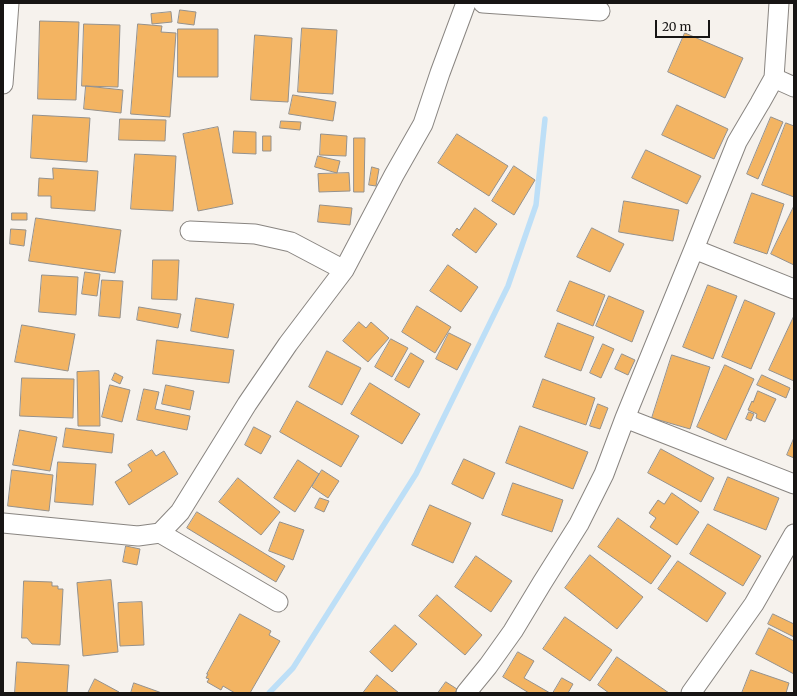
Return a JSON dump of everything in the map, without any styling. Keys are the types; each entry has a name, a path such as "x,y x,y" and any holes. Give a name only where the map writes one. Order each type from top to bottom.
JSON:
{"street":[{"path":"3,84 9,3"},
{"path":"160,533 180,512 246,404 288,344 344,270 394,175 423,124 466,3"},
{"path":"483,3 600,11"},
{"path":"466,693 488,666 513,630 579,524 604,474 737,142 774,78 779,3"},
{"path":"774,78 794,87"},
{"path":"190,231 255,234 290,242 344,270"},
{"path":"694,250 794,289"},
{"path":"626,418 794,484"},
{"path":"3,523 138,536 160,533 278,602"},
{"path":"691,693 754,604 794,534"}],"building":[{"path":"180,10 196,12 194,25 178,23"},
{"path":"171,12 172,22 152,24 151,14"},
{"path":"40,21 79,22 76,100 38,99"},
{"path":"84,24 120,25 118,87 82,86"},
{"path":"138,24 162,26 161,32 176,33 170,117 131,114"},
{"path":"302,28 337,30 333,94 298,92"},
{"path":"178,29 218,29 218,77 178,77"},
{"path":"685,33 743,58 725,98 668,72"},
{"path":"255,35 292,38 288,102 251,100"},
{"path":"86,86 123,90 121,113 84,109"},
{"path":"293,95 336,102 333,121 289,114"},
{"path":"677,105 728,129 714,159 662,135"},
{"path":"33,115 90,118 87,162 31,158"},
{"path":"771,117 783,122 758,179 747,174"},
{"path":"120,119 166,120 165,141 119,140"},
{"path":"281,121 301,122 300,130 280,128"},
{"path":"786,123 794,126 794,197 762,185"},
{"path":"218,127 233,204 198,211 183,134"},
{"path":"234,131 256,132 256,154 233,153"},
{"path":"321,134 347,136 346,156 320,155"},
{"path":"457,134 508,166 489,196 438,163"},
{"path":"263,136 271,136 271,151 263,151"},
{"path":"354,138 365,138 364,192 354,192"},
{"path":"646,150 701,176 687,204 632,178"},
{"path":"135,154 176,156 173,211 131,209"},
{"path":"318,156 340,161 337,173 315,167"},
{"path":"514,166 535,180 514,215 492,201"},
{"path":"372,167 379,169 376,186 369,185"},
{"path":"53,168 98,171 95,211 51,208 51,196 38,196 39,178 53,179"},
{"path":"349,173 350,191 319,192 318,174"},
{"path":"752,193 784,204 767,254 734,243"},
{"path":"624,201 679,210 673,241 619,232"},
{"path":"320,205 352,208 350,225 318,222"},
{"path":"794,206 794,265 771,254"},
{"path":"475,208 497,224 476,253 452,235 457,228 459,230"},
{"path":"12,213 27,213 27,220 12,220"},
{"path":"36,218 121,230 115,273 29,261"},
{"path":"592,228 624,244 610,272 577,257"},
{"path":"11,229 26,230 24,246 10,244"},
{"path":"153,260 179,260 177,300 152,299"},
{"path":"448,265 478,287 461,312 430,291"},
{"path":"85,272 100,274 97,296 82,294"},
{"path":"42,275 78,277 76,315 39,312"},
{"path":"102,280 123,281 120,318 99,316"},
{"path":"570,281 605,295 593,326 557,311"},
{"path":"708,285 737,296 713,359 683,347"},
{"path":"609,296 644,311 632,342 596,326"},
{"path":"196,298 234,304 228,338 191,331"},
{"path":"745,300 775,313 751,369 722,357"},
{"path":"417,306 451,327 435,353 402,332"},
{"path":"139,307 181,314 178,328 137,320"},
{"path":"794,316 794,381 769,370"},
{"path":"359,322 366,328 371,322 389,338 368,362 343,341"},
{"path":"558,323 594,337 581,371 545,357"},
{"path":"22,325 75,334 68,371 15,362"},
{"path":"449,333 471,344 457,370 436,359"},
{"path":"391,339 408,348 392,377 375,367"},
{"path":"157,340 234,350 229,383 153,374"},
{"path":"603,344 614,349 601,378 590,373"},
{"path":"327,351 361,368 342,405 309,387"},
{"path":"411,353 424,361 409,388 395,380"},
{"path":"622,354 635,360 628,375 615,369"},
{"path":"672,355 710,367 690,429 652,418"},
{"path":"725,365 754,379 726,440 697,427"},
{"path":"99,371 100,426 78,426 77,372"},
{"path":"115,373 123,377 120,384 112,380"},
{"path":"762,375 790,388 786,398 757,385"},
{"path":"22,378 74,379 73,418 20,416"},
{"path":"543,379 595,398 586,425 533,407"},
{"path":"370,383 420,414 402,444 351,414"},
{"path":"110,385 130,390 122,422 102,417"},
{"path":"166,385 194,391 190,410 162,404"},
{"path":"144,389 159,392 155,409 190,416 187,430 137,420"},
{"path":"758,391 776,399 765,422 756,418 757,414 748,410"},
{"path":"297,401 359,436 341,467 280,432"},
{"path":"598,404 608,408 600,429 590,426"},
{"path":"749,412 754,414 751,421 746,419"},
{"path":"520,426 588,452 573,489 506,463"},
{"path":"254,427 271,436 261,454 245,445"},
{"path":"66,428 114,434 112,453 63,447"},
{"path":"20,430 57,437 50,471 13,465"},
{"path":"794,438 794,458 787,455"},
{"path":"661,449 714,478 701,502 648,473"},
{"path":"152,450 156,456 164,451 178,474 129,505 115,482 132,471 128,465"},
{"path":"464,459 495,473 483,499 452,484"},
{"path":"298,460 319,474 295,512 274,498"},
{"path":"58,462 96,464 93,505 55,502"},
{"path":"12,470 53,475 49,511 8,506"},
{"path":"322,470 339,481 328,498 312,487"},
{"path":"728,477 779,498 766,530 714,510"},
{"path":"238,478 280,512 261,535 219,502"},
{"path":"513,483 563,500 552,532 502,515"},
{"path":"672,493 699,512 677,545 650,527 656,518 649,513 658,500 664,504"},
{"path":"320,498 329,501 324,512 315,508"},
{"path":"430,505 471,523 453,563 412,545"},
{"path":"197,512 285,566 276,582 187,528"},
{"path":"618,518 671,556 651,584 598,547"},
{"path":"280,522 304,530 293,560 269,551"},
{"path":"708,524 761,556 743,586 690,554"},
{"path":"126,546 140,549 137,565 123,562"},
{"path":"590,555 643,597 617,629 565,588"},
{"path":"476,556 512,581 491,612 455,587"},
{"path":"678,561 726,593 707,622 658,589"},
{"path":"111,580 118,652 83,656 77,583"},
{"path":"24,581 52,582 52,586 58,586 58,589 63,589 60,645 32,644 27,638 22,638"},
{"path":"437,595 482,635 465,655 419,616"},
{"path":"142,602 144,645 120,646 118,603"},
{"path":"240,614 271,631 269,635 280,641 250,693 235,693 223,686 221,690 207,682 209,679 206,678"},
{"path":"773,614 794,624 794,637 768,624"},
{"path":"565,617 612,650 590,681 543,649"},
{"path":"395,625 417,644 392,672 370,652"},
{"path":"769,628 794,641 794,674 756,654"},
{"path":"518,652 534,661 524,678 550,693 529,693 503,677"},
{"path":"617,657 669,693 609,693 598,685"},
{"path":"17,662 69,665 67,693 15,693"},
{"path":"751,670 789,683 786,693 742,693"},
{"path":"377,675 399,693 363,693"},
{"path":"562,678 573,684 568,693 553,693"},
{"path":"95,679 119,692 88,693"},
{"path":"446,682 457,689 455,693 438,693"},
{"path":"134,683 162,693 131,693"}],"waterway":[{"path":"269,693 293,668 416,474 508,286 536,205 545,119"}]}
